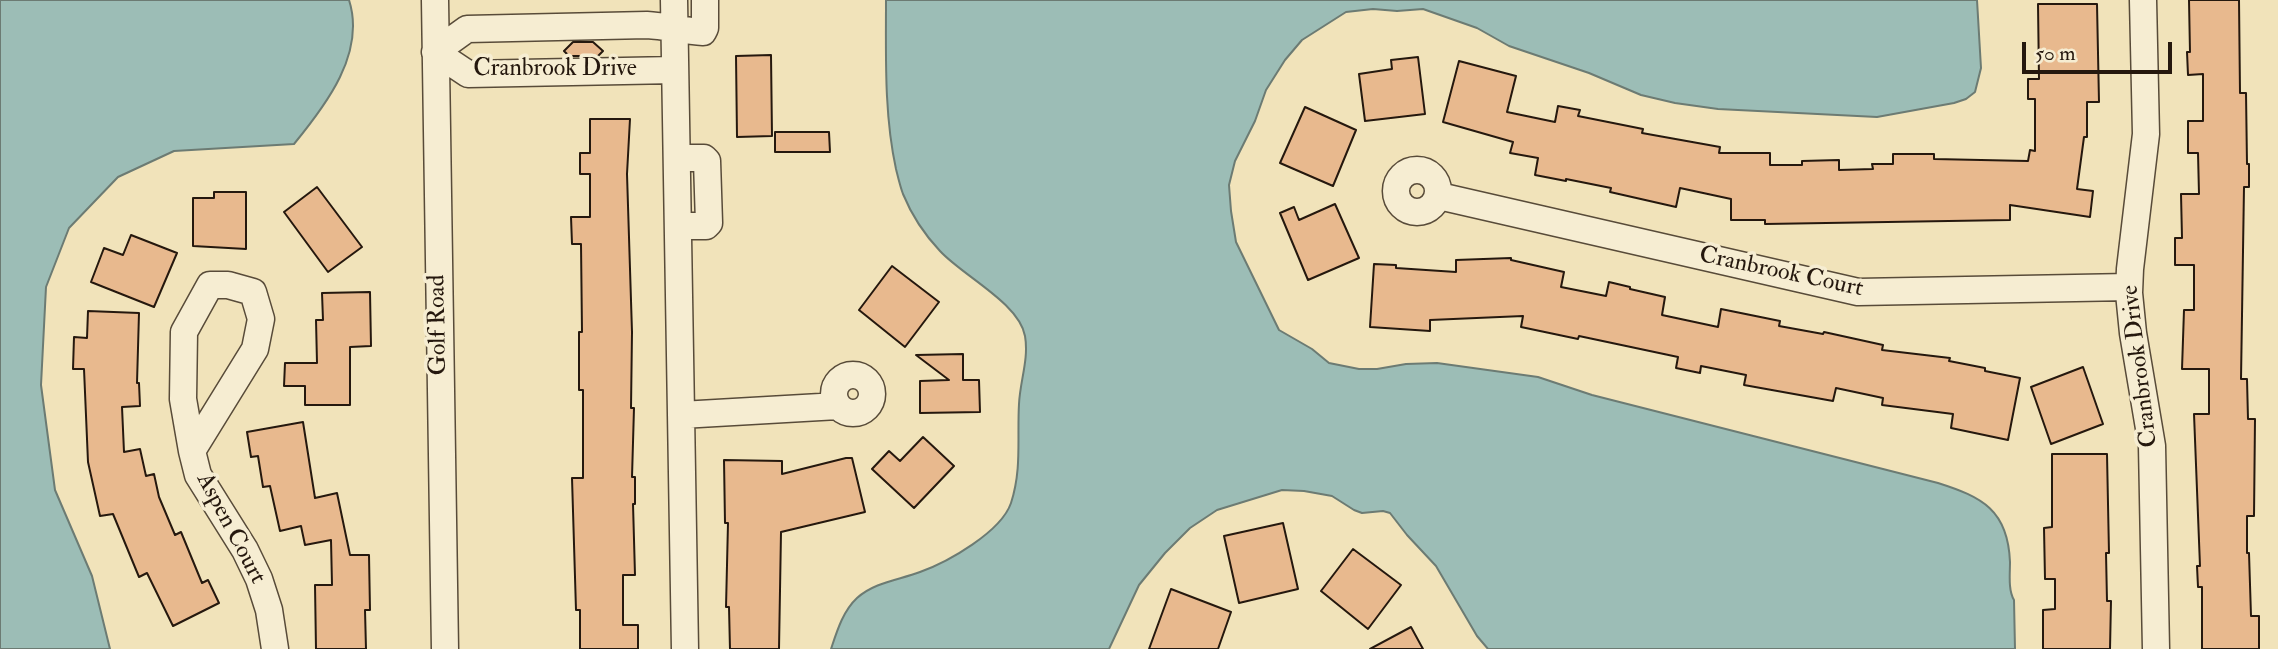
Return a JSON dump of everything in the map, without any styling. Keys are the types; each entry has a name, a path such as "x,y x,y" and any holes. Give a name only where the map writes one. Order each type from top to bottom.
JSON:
{"street":[{"name":"Golf Road","path":"435,0 445,649"},
{"path":"674,0 685,649"},
{"name":"Cranbrook Drive","path":"675,70 468,74 435,52 467,29 647,24 675,27 688,32 703,32 705,0"},
{"name":"Cranbrook Drive","path":"2143,0 2146,134 2129,287 2133,333 2152,446 2156,649"},
{"name":"Cranbrook Court","path":"1439,196 1858,292 2129,287"},
{"name":"Aspen Court","path":"192,451 256,349 261,319 253,292 228,285 210,285 184,332 183,399 192,451 198,475 245,550 259,579 269,610 275,649"},
{"path":"681,415 838,406"}],"water":[{"path":"0,0 349,0 353,20 348,59 340,77 294,144 174,151 118,177 69,228 46,287 41,385 55,490 92,576 110,649 0,649"},
{"path":"886,0 1977,0 1981,68 1975,92 1954,103 1877,117 1718,109 1675,103 1641,95 1589,73 1509,46 1477,28 1423,9 1346,12 1302,40 1285,60 1266,90 1255,121 1235,161 1229,185 1236,242 1279,330 1312,349 1329,363 1359,369 1377,369 1437,363 1538,377 1592,395 1938,483 1980,500 1998,518 2008,544 2010,587 2014,600 2015,649 1488,649 1477,636 1436,566 1390,513 1362,513 1332,496 1282,490 1217,510 1190,528 1139,585 1109,649 831,649 844,615 857,598 879,585 945,561 972,545 996,525 1011,503 1018,466 1019,404 1026,353 1025,336 1021,324 1002,301 934,245 914,217 903,194 889,127"}],"building":[{"path":"2189,0 2239,0 2240,93 2246,93 2249,164 2249,187 2244,187 2241,379 2247,379 2248,419 2255,419 2254,516 2247,516 2247,553 2251,616 2259,616 2259,649 2202,649 2202,587 2198,587 2197,566 2200,566 2194,414 2209,414 2209,369 2182,369 2184,310 2194,310 2194,265 2175,265 2175,238 2182,238 2181,194 2199,194 2198,153 2188,153 2188,121 2203,121 2203,74 2188,75"},
{"path":"2038,4 2097,4 2099,102 2087,102 2087,137 2084,137 2077,189 2093,191 2090,217 2010,205 2010,220 1765,224 1765,220 1731,220 1731,199 1680,188 1676,207 1610,192 1611,188 1535,175 1538,158 1510,153 1513,142 1443,122 1459,61 1516,76 1507,112 1555,122 1558,106 1580,110 1578,116 1643,129 1642,133 1720,147 1719,153 1770,153 1770,165 1802,165 1802,161 1839,160 1839,170 1873,169 1872,164 1893,164 1893,154 1934,154 1934,159 2028,161 2030,150 2035,151 2035,99 2028,99 2028,79 2039,79"},
{"path":"573,42 593,42 603,51 598,56 569,56 564,51"},
{"path":"771,55 772,136 737,137 736,56"},
{"path":"1418,57 1425,114 1365,121 1359,74 1392,69 1391,60"},
{"path":"1305,107 1356,130 1333,186 1280,163"},
{"path":"590,119 630,119 627,174 632,332 631,408 634,408 632,477 635,477 635,575 623,575 623,625 638,625 638,649 580,649 580,610 576,610 572,478 583,478 583,390 579,390 579,332 582,332 581,244 572,244 571,217 590,217 590,174 580,174 580,153 590,153"},
{"path":"775,132 829,132 830,152 775,152"},
{"path":"317,187 362,247 328,272 284,212"},
{"path":"214,192 246,192 246,249 193,246 193,198 214,198"},
{"path":"1335,204 1359,258 1308,280 1280,213 1294,207 1299,220"},
{"path":"131,235 177,253 154,307 91,282 104,248 123,255"},
{"path":"1511,258 1564,272 1561,287 1606,296 1609,282 1665,297 1662,315 1718,327 1721,309 1780,321 1779,326 1823,334 1824,332 1883,345 1882,350 1950,358 1949,361 2020,378 2008,440 1951,428 1953,414 1882,405 1883,398 1836,388 1833,401 1744,385 1746,375 1701,366 1700,373 1676,368 1678,357 1521,327 1523,316 1430,320 1430,331 1370,327 1374,264 1456,272 1456,260"},
{"path":"892,266 939,302 905,347 859,310"},
{"path":"370,292 371,346 350,347 350,405 305,405 305,386 284,386 285,363 317,363 316,320 323,320 322,293"},
{"path":"88,311 139,313 137,383 140,406 122,407 124,452 140,449 146,476 154,474 159,497 175,535 181,532 202,583 208,580 219,603 173,626 147,573 139,577 113,514 100,516 88,462 84,369 73,369 74,337 87,338"},
{"path":"963,354 963,380 979,380 980,412 920,413 920,381 949,380 916,355"},
{"path":"2083,367 2103,424 2051,444 2031,387"},
{"path":"303,422 315,498 337,493 350,555 369,555 370,610 365,610 366,649 316,649 315,585 332,585 331,540 305,545 301,526 280,531 270,486 263,487 258,456 251,457 247,432"},
{"path":"923,437 954,466 914,508 872,469 889,451 900,461"},
{"path":"2052,454 2107,454 2109,553 2106,553 2107,601 2111,601 2110,649 2043,649 2043,610 2055,609 2055,579 2045,579 2044,528 2052,527"},
{"path":"852,458 865,512 781,532 779,649 730,649 729,607 726,607 728,523 725,523 724,460 782,461 782,474"},
{"path":"1283,523 1298,589 1239,603 1224,536"},
{"path":"1353,549 1401,585 1368,629 1321,591"},
{"path":"1171,589 1231,612 1218,649 1149,649"},
{"path":"1411,627 1423,649 1370,649"}]}
